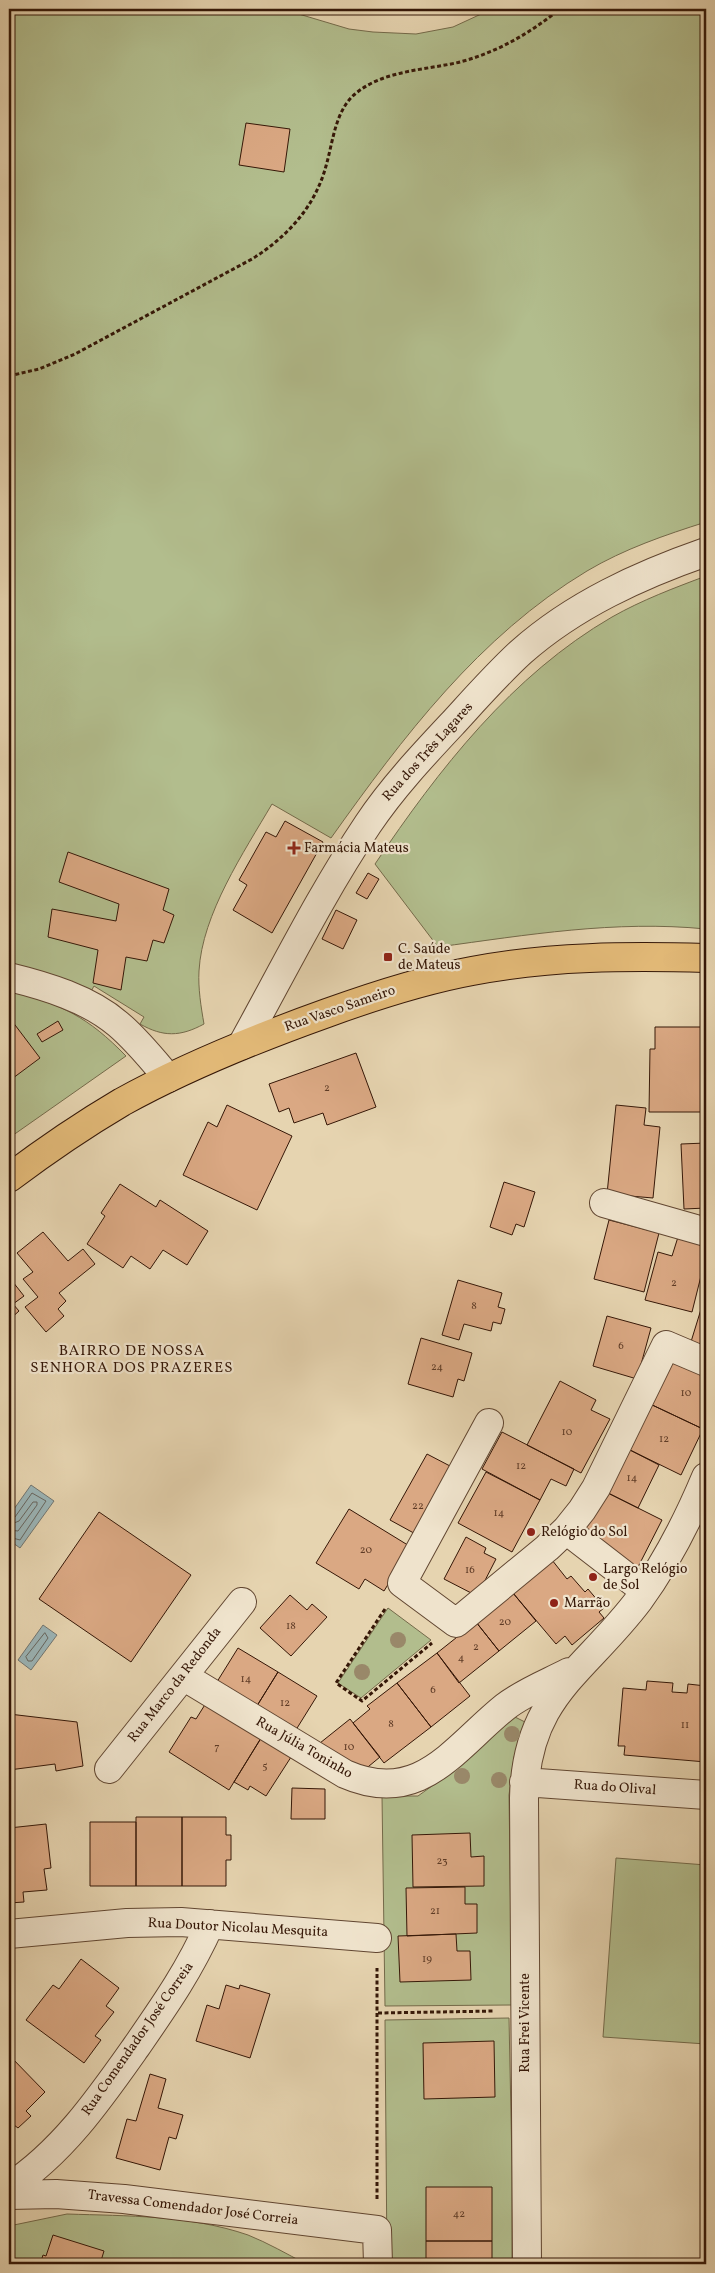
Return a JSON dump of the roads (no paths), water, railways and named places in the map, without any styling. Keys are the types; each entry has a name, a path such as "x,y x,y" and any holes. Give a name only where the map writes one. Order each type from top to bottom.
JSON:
{"main road":[{"name":"Rua Vasco Sameiro","path":"9,1178 66,1137 121,1103 168,1078 294,1024 358,1002 421,983 471,971 563,960 642,957 706,958"}],"street":[{"name":"Rua dos Três Lagares","path":"242,1045 347,856 369,822 412,768 488,686 522,652 578,610 629,582 706,552"},
{"path":"9,977 30,982 94,1007 117,1023 138,1042 168,1078"},
{"path":"604,1203 706,1232"},
{"path":"489,1423 402,1583 456,1623 566,1530 596,1488 666,1345 706,1362"},
{"name":"Rua Frei Vicente","path":"527,2264 524,1782 529,1752 540,1720 550,1702 627,1615 645,1591 677,1538 706,1477"},
{"path":"566,1530 645,1591"},
{"name":"Rua Marco da Redonda","path":"109,1769 242,1602"},
{"name":"Rua Júlia Toninho","path":"183,1676 345,1774 365,1782 391,1784 416,1779 428,1773 451,1756 511,1703 579,1667"},
{"name":"Rua do Olival","path":"524,1782 706,1795"},
{"name":"Rua Doutor Nicolau Mesquita","path":"9,1934 128,1923 210,1924 377,1938"},
{"name":"Rua Comendador José Correia","path":"9,2187 51,2152 97,2100 180,1984 197,1954 210,1924"},
{"name":"Travessa Comendador José Correia","path":"9,2195 56,2194 124,2199 377,2230 378,2264"}],"water":[{"path":"31,1485 54,1501 20,1548 9,1540 9,1516"},
{"path":"43,1625 57,1635 31,1670 18,1660"}],"place":[{"name":"Farmácia Mateus","path":"294,848"},
{"name":"C. Saúde de Mateus","path":"388,957"},
{"name":"Relógio do Sol","path":"531,1532"},
{"name":"Largo Relógio de Sol","path":"593,1577"},
{"name":"Marrão","path":"554,1603"}],"district":[{"name":"BAIRRO DE NOSSA SENHORA DOS PRAZERES","path":"132,1360"}]}
